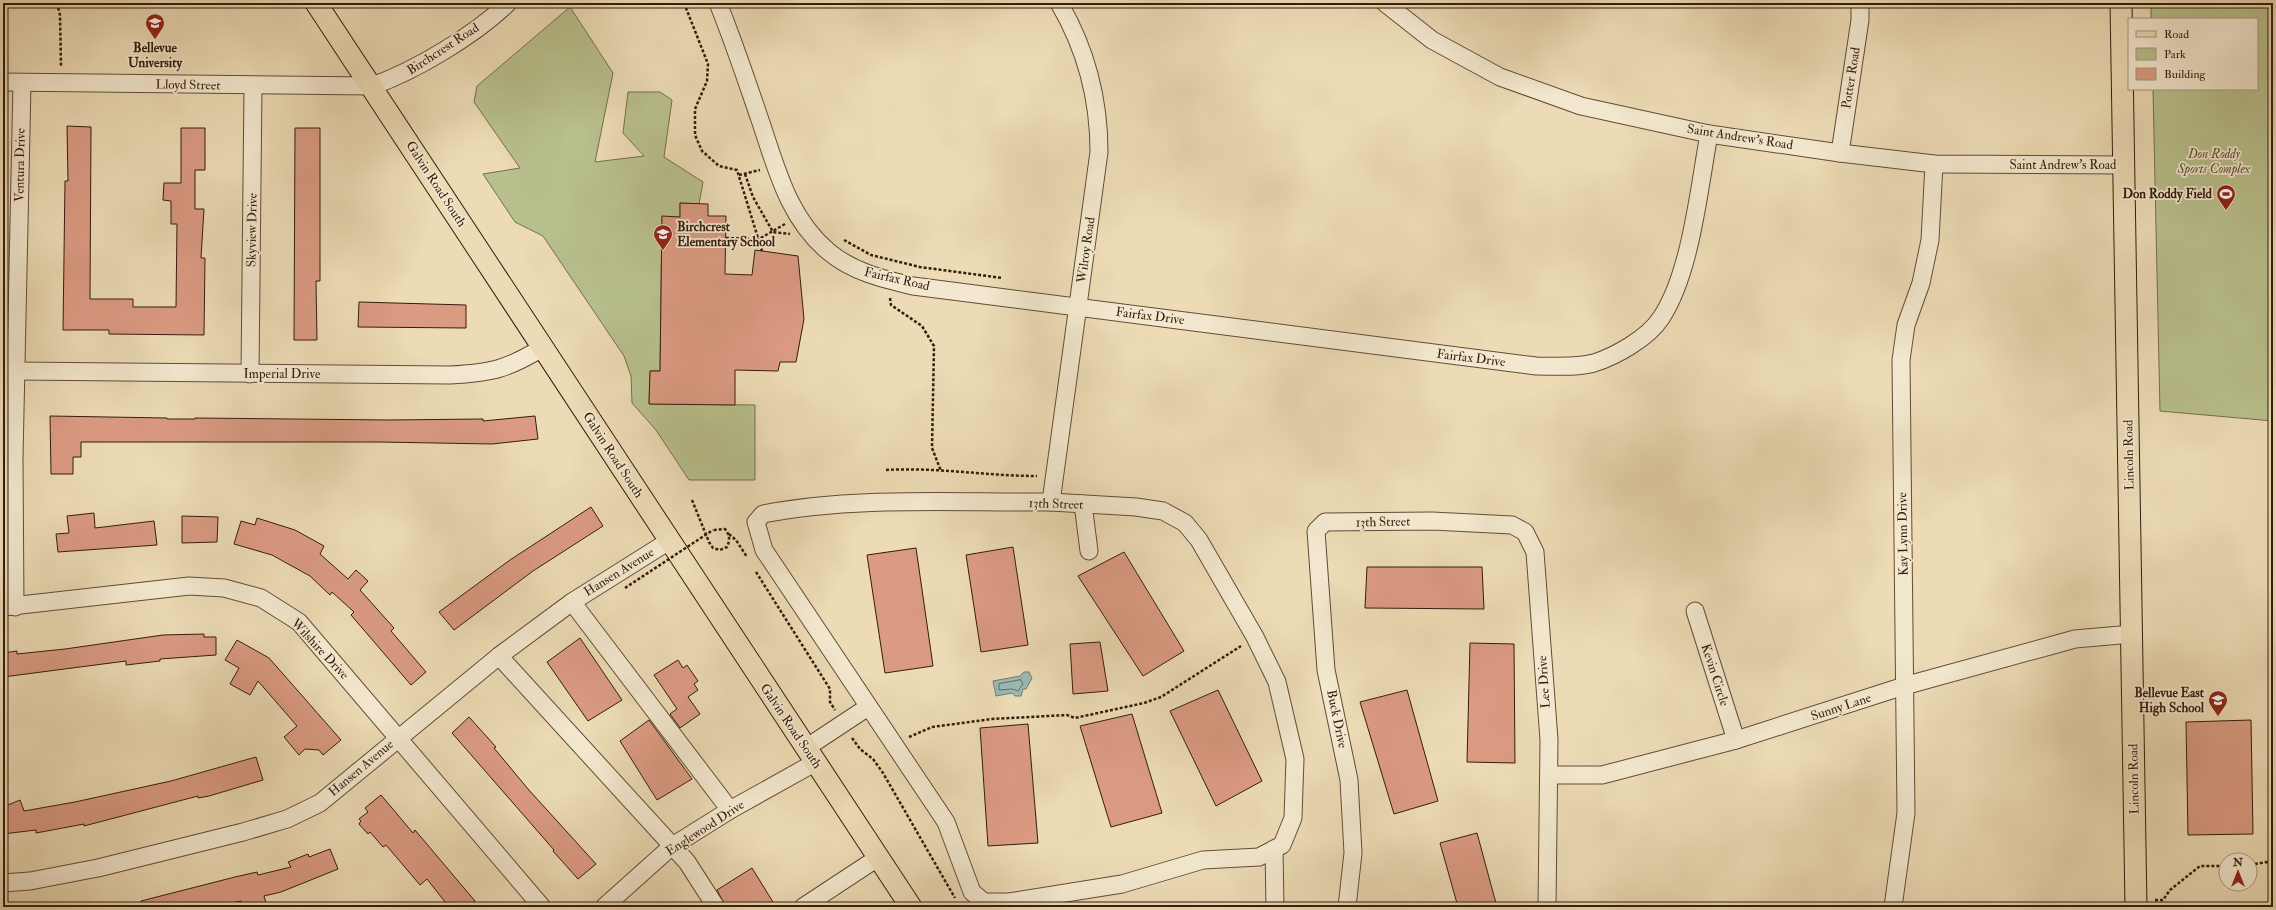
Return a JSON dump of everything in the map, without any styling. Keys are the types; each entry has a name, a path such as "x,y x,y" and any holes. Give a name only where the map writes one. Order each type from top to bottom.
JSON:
{"main road":[{"name":"Galvin Road South","path":"316,3 372,86 668,541 879,856 911,907"},
{"name":"Lincoln Road","path":"2121,3 2136,907"}],"street":[{"name":"Birchcrest Road","path":"372,86 400,77 476,28 508,3"},
{"name":"Fairfax Road","path":"718,3 732,37 778,174 797,216 808,231 830,253 867,274 912,286 1078,307"},
{"name":"Wilroy Road","path":"1051,502 1097,178 1099,131 1093,89 1086,60 1059,3"},
{"name":"Saint Andrew's Road","path":"1385,3 1432,40 1500,77 1581,106 1709,134 1840,153 1934,164 2124,166"},
{"name":"Potter Road","path":"1840,153 1860,20 1860,3"},
{"name":"Lloyd Street","path":"3,82 254,86 372,86"},
{"name":"Ventura Drive","path":"9,607 22,83"},
{"name":"Skyview Drive","path":"250,374 254,86"},
{"name":"Fairfax Drive","path":"1078,307 1536,366 1593,363 1632,346 1660,319 1677,288 1688,245 1709,134"},
{"name":"Kay Lynn Drive","path":"1893,907 1906,813 1901,360 1906,325 1921,282 1930,240 1934,164"},
{"name":"Imperial Drive","path":"16,372 475,374 513,365 542,348"},
{"name":"13th Street","path":"868,707 764,550 756,522 763,514 801,507 886,503 1051,502 1136,507 1163,511 1185,523 1207,554 1255,637 1276,682 1294,759 1292,818 1282,845 1274,849"},
{"path":"1083,504 1089,551"},
{"name":"13th Street","path":"1316,531 1325,522 1454,522"},
{"name":"Lee Drive","path":"1454,522 1512,525 1525,532 1535,552 1549,740 1547,907"},
{"name":"Buck Drive","path":"1316,531 1326,670 1349,780 1353,853 1347,907"},
{"name":"Hansen Avenue","path":"3,883 30,881 98,868 287,819 320,803 499,656 572,602 668,541"},
{"name":"Wilshire Drive","path":"9,607 189,586 224,588 261,598 299,622 542,907"},
{"path":"572,602 730,810"},
{"name":"Kevin Circle","path":"1695,611 1736,740"},
{"name":"Sunny Lane","path":"1549,775 1602,775 1736,740 1904,686 2075,639 2132,634"},
{"path":"499,656 626,793 671,847 687,862 716,907"},
{"path":"868,707 894,743 946,822 972,892 984,902 1009,902 1122,884 1203,860 1259,857 1274,849 1275,907"},
{"name":"Englewood Drive","path":"604,907 671,847 730,810 811,755 868,707"},
{"path":"803,907 879,856"}],"path":[{"path":"57,3 60,15 61,83"},
{"path":"684,3 708,64 707,81 695,109 695,135 702,151 719,166 737,170 762,251"},
{"path":"726,238 759,239 797,216"},
{"path":"839,237 871,255 920,267 1007,279"},
{"path":"889,293 892,305 922,326 934,346 932,448 941,471"},
{"path":"886,470 910,469 999,476 1054,476"},
{"path":"625,588 712,530 725,529 729,534 730,541 727,547 720,550 713,548 709,542 692,500"},
{"path":"894,743 932,727 992,720 1067,715 1075,718 1144,703 1161,697 1255,637"},
{"path":"2258,864 2266,862 2273,864"},
{"path":"2155,900 2163,900 2170,890 2200,866 2218,866"}],"green space":[{"name":"Don Roddy Sports Complex","path":"2151,3 2273,3 2273,421 2160,411 2153,90 2258,90 2258,18 2151,18"},
{"path":"570,7 613,73 595,162 644,156 623,133 628,92 660,92 672,100 664,157 703,182 699,204 680,203 680,217 662,217 660,371 650,371 649,404 755,405 755,480 689,480 656,430 632,403 631,376 624,356 543,236 515,222 483,174 520,168 474,102 477,86"}],"water":[{"path":"1024,672 1029,672 1032,678 1026,689 1023,689 1021,696 1015,696 1012,693 996,696 993,681 1020,676"}],"building":[{"path":"67,126 91,127 90,299 133,299 133,307 176,307 177,224 171,224 171,201 163,200 164,183 181,183 181,128 205,128 205,170 195,170 195,209 204,209 201,258 205,258 204,335 109,334 109,330 63,330 65,181 68,181"},
{"path":"295,128 320,128 320,281 316,281 317,340 294,340"},
{"path":"680,203 708,204 708,216 726,216 725,274 752,275 755,250 798,256 804,319 796,362 780,362 778,371 735,370 735,405 649,404 650,371 660,371 662,216 680,217"},
{"path":"359,302 466,305 466,328 358,327"},
{"path":"50,416 167,419 483,419 483,421 535,416 538,439 492,444 379,442 81,442 81,457 73,457 73,474 51,474"},
{"path":"591,507 603,526 533,571 454,630 439,612 510,560"},
{"path":"94,513 95,528 154,521 157,545 58,552 56,534 69,533 67,516"},
{"path":"182,516 218,517 217,542 182,543"},
{"path":"257,518 295,530 324,546 320,554 348,579 356,570 368,581 360,590 394,628 391,631 426,672 411,685 351,615 354,612 332,592 330,595 310,576 272,555 234,544 241,521 255,525"},
{"path":"1013,547 1028,645 981,652 966,555"},
{"path":"916,548 933,666 885,673 867,555"},
{"path":"1124,552 1184,651 1143,676 1078,576"},
{"path":"1367,567 1482,567 1484,609 1365,608"},
{"path":"204,634 204,637 216,637 216,655 160,659 160,661 126,665 126,661 3,677 3,653 17,651 17,654 65,649 163,635"},
{"path":"580,638 622,700 588,721 547,662"},
{"path":"237,640 269,658 341,740 323,755 319,750 305,749 299,755 284,737 297,726 258,681 250,695 230,684 239,668 225,660"},
{"path":"1100,642 1108,691 1073,694 1070,644"},
{"path":"1470,643 1514,644 1515,763 1467,762"},
{"path":"678,660 683,668 687,665 698,681 694,684 698,690 688,697 700,714 680,728 670,714 677,709 654,675"},
{"path":"1218,690 1262,781 1216,806 1170,711"},
{"path":"1407,690 1438,801 1394,814 1360,702"},
{"path":"1132,714 1162,813 1111,827 1080,726"},
{"path":"469,717 496,747 494,748 528,789 596,864 578,879 452,733"},
{"path":"649,720 692,779 657,800 620,741"},
{"path":"2251,720 2253,834 2188,835 2186,722"},
{"path":"1028,724 1038,843 988,846 980,728"},
{"path":"256,757 263,780 209,796 198,798 198,796 84,826 84,824 36,833 36,830 3,834 3,807 20,800 24,811 75,802 171,781"},
{"path":"381,795 413,833 415,830 475,901 468,907 449,907 427,879 420,885 386,845 383,847 370,832 368,834 359,824 361,821 359,819 368,812 365,808"},
{"path":"1477,833 1497,907 1458,907 1440,843"},
{"path":"330,849 338,869 281,892 264,896 267,907 242,907 241,901 213,907 142,907 141,901 257,872 258,875 291,867 288,862 308,854 309,857"},
{"path":"752,868 776,907 726,907 717,890"}],"place":[{"name":"Bellevue University","path":"155,40"},
{"name":"Don Roddy Field","path":"2226,211"},
{"name":"Birchcrest Elementary School","path":"663,251"},
{"name":"Bellevue East High School","path":"2218,717"}]}
